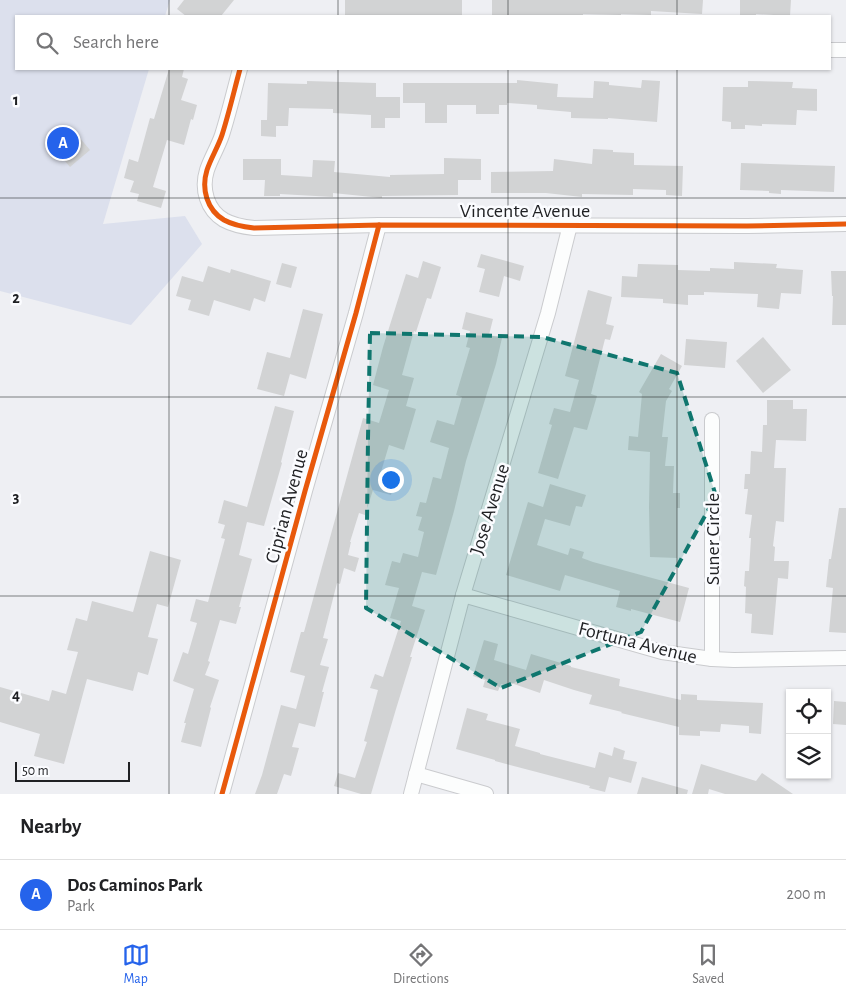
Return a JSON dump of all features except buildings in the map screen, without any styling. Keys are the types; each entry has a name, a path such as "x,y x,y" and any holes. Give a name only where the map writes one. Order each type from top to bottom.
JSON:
{"street":[{"path":"831,50 846,50"},
{"name":"Vincente Avenue","path":"240,70 222,137 207,170 204,183 210,207 219,217 241,227 747,226 846,224"},
{"name":"Jose Avenue","path":"411,794 463,595 548,313 570,225"},
{"name":"Ciprian Avenue","path":"222,794 304,491 380,226"},
{"name":"Suner Circle","path":"712,420 712,659"},
{"name":"Fortuna Avenue","path":"463,595 662,652 734,660 846,658"},
{"path":"416,774 486,794"}],"highlighted area":[{"path":"370,333 542,337 677,373 716,496 641,632 501,688 366,608"}],"shaded area":[{"path":"0,0 170,0 165,15 15,15 15,70 149,70 103,224 185,216 202,244 131,325 0,291"}],"cycle path":[{"path":"240,70 225,127 205,177 205,192 213,211 224,220 239,226 254,228 379,225 747,226 846,224"},
{"path":"222,794 379,225"}],"place":[{"name":"Dos Caminos Park","path":"63,143"}]}
